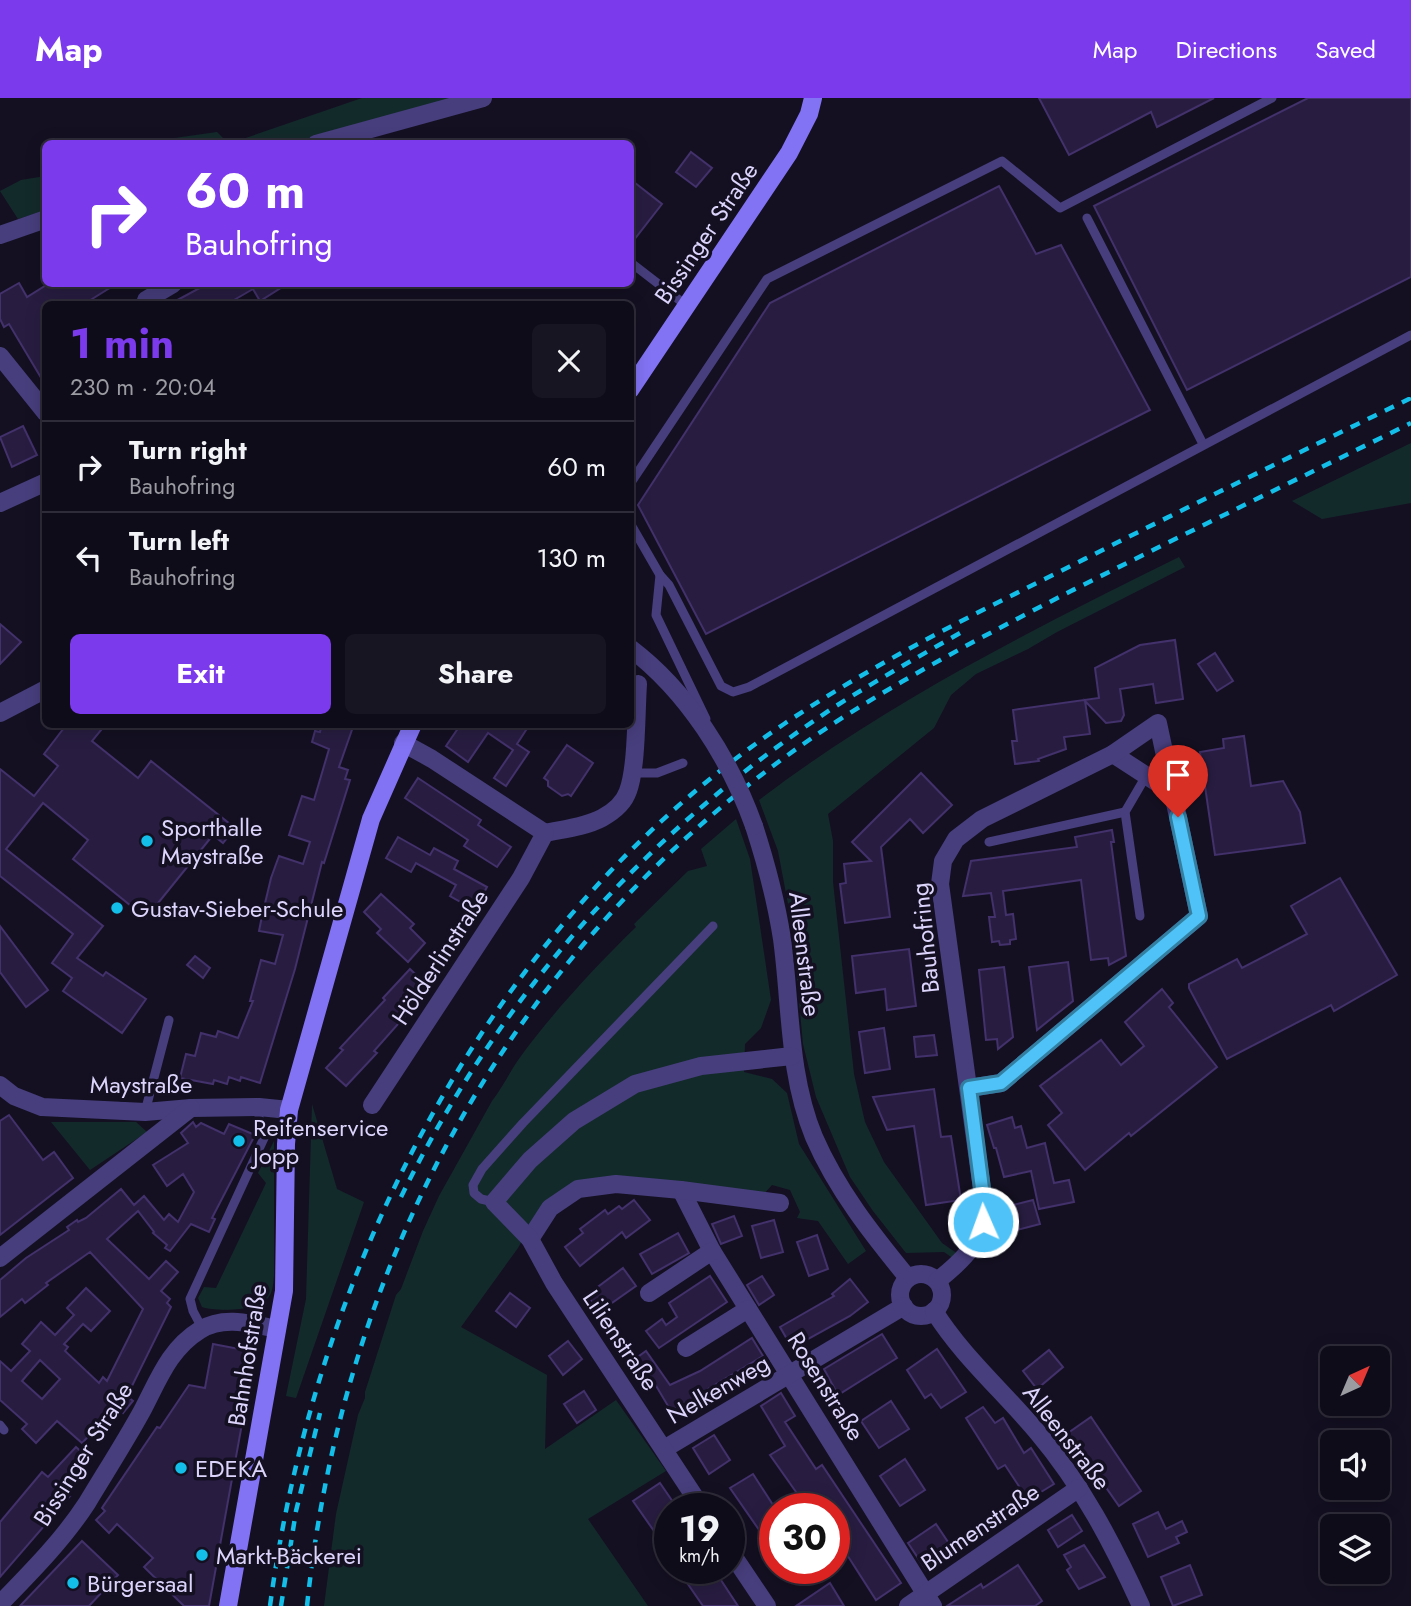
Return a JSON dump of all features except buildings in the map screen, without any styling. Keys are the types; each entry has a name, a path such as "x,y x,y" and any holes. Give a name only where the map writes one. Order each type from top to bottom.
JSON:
{"main road":[{"name":"Bissinger Straße","path":"634,384 794,145 809,114 813,98"},
{"path":"289,1110 371,819 411,728"},
{"name":"Bahnhofstraße","path":"228,1606 284,1291 289,1110"}],"street":[{"path":"331,140 483,98"},
{"path":"0,235 42,220"},
{"path":"147,301 168,287"},
{"path":"0,356 42,408"},
{"path":"0,503 42,484"},
{"name":"Alleenstraße","path":"634,652 666,680 716,747 735,782 754,826 776,906 782,940 792,1056 814,1137 855,1211 908,1278"},
{"path":"403,743 545,833 584,825 617,808 628,793 632,773 638,684"},
{"path":"0,713 42,691"},
{"name":"Bauhofring","path":"937,1281 970,1251 977,1241 983,1222 984,1204 940,884 943,861 956,839 982,819 1113,754 1158,723 1199,916 1001,1083 969,1088"},
{"path":"1113,754 1173,793"},
{"name":"Hölderlinstraße","path":"372,1105 521,878 545,833"},
{"path":"494,1202 530,1160 574,1121 635,1084 701,1066 792,1056"},
{"name":"Maystraße","path":"5,1096 42,1107 145,1112 260,1107 289,1110"},
{"path":"0,1258 191,1108"},
{"path":"530,1239 550,1208 578,1189 616,1184 780,1203"},
{"name":"Rosenstraße","path":"681,1190 712,1251 929,1600"},
{"name":"Lilienstraße","path":"494,1202 530,1239 554,1283 692,1493"},
{"path":"649,1293 712,1251"},
{"path":"920,1274 933,1277 937,1281 942,1295 941,1302 934,1311 918,1315 904,1306 901,1289 908,1278 920,1274"},
{"name":"Nelkenweg","path":"664,1449 904,1306"},
{"path":"686,1348 748,1309"},
{"name":"Alleenstraße","path":"934,1311 949,1333 1040,1435 1079,1488 1118,1555 1141,1606"},
{"name":"Bissinger Straße","path":"0,1604 45,1557 75,1520 142,1412 172,1354 187,1339 202,1328 227,1321 254,1323 277,1329"},
{"name":"Blumenstraße","path":"908,1606 929,1600 1079,1488"},
{"path":"745,1573 767,1606"}],"lane":[{"path":"634,478 767,279 1002,161 1060,208 1272,98"},
{"path":"1087,218 1203,444"},
{"path":"634,265 687,306"},
{"path":"634,530 660,575 669,585 720,686 733,692 761,680 1411,335"},
{"path":"660,575 656,615 711,730"},
{"path":"632,773 657,773 682,763"},
{"path":"1140,916 1125,812 1146,775"},
{"path":"989,842 1125,812"},
{"path":"494,1202 481,1199 474,1193 473,1185 482,1170 523,1122 713,926"},
{"path":"145,1112 169,1020"},
{"path":"202,1328 190,1299 264,1138 259,1122 260,1107"}],"green space":[{"path":"362,98 454,98 302,140 240,140"},
{"path":"217,132 225,140 160,140"},
{"path":"42,176 42,212 18,219 0,191 21,180"},
{"path":"1411,443 1411,503 1322,519 1292,501"},
{"path":"1179,557 1185,567 976,674 951,695 934,728 828,814 833,841 833,882 854,1074 865,1122 884,1162 942,1243 958,1254 954,1259 944,1252 906,1253 850,1177 816,1097 803,1044 792,925 778,851 759,800 859,730 963,668"},
{"path":"736,819 750,859 771,1000 761,1028 745,1044 744,1072 772,1079 787,1093 799,1144 866,1251 848,1264 818,1221 797,1218 800,1212 790,1190 772,1185 763,1195 604,1179 537,1214 518,1248 461,1327 547,1375 545,1449 616,1400 666,1471 588,1519 648,1606 324,1606 336,1514 358,1415 396,1295 401,1289 439,1196 492,1101 534,1039 576,989 636,927 634,924 688,871 707,866 701,849"},
{"path":"312,1104 337,1189 364,1202 296,1398 286,1396 306,1299"},
{"path":"51,1122 136,1122 147,1132 90,1170"},
{"path":"274,1141 274,1276 271,1293 262,1302 246,1308 217,1310 202,1307 198,1298 204,1287 216,1288 266,1183 258,1173"}],"railway":[{"path":"270,1606 293,1477 329,1351 376,1228 435,1110 505,999 587,897 680,804 784,724 850,683 917,644 1411,398"},
{"path":"307,1606 328,1471 363,1340 411,1216 473,1099 547,989 634,888 734,797 845,716 873,699 1071,591 1411,423"},
{"path":"401,1197 440,1123 484,1052 532,985 585,922 641,862 702,806 767,754 836,706 960,633"},
{"path":"281,1606 296,1511 320,1413"}],"place":[{"name":"Sporthalle Maystraße","path":"147,841"},
{"name":"Gustav-Sieber-Schule","path":"117,908"},
{"name":"Reifenservice Jopp","path":"239,1141"},
{"name":"EDEKA","path":"181,1468"},
{"name":"Markt-Bäckerei","path":"202,1555"},
{"name":"Bürgersaal","path":"73,1583"}],"route":[{"path":"983,1222 984,1204 969,1088 1001,1083 1199,916 1178,817"}]}
